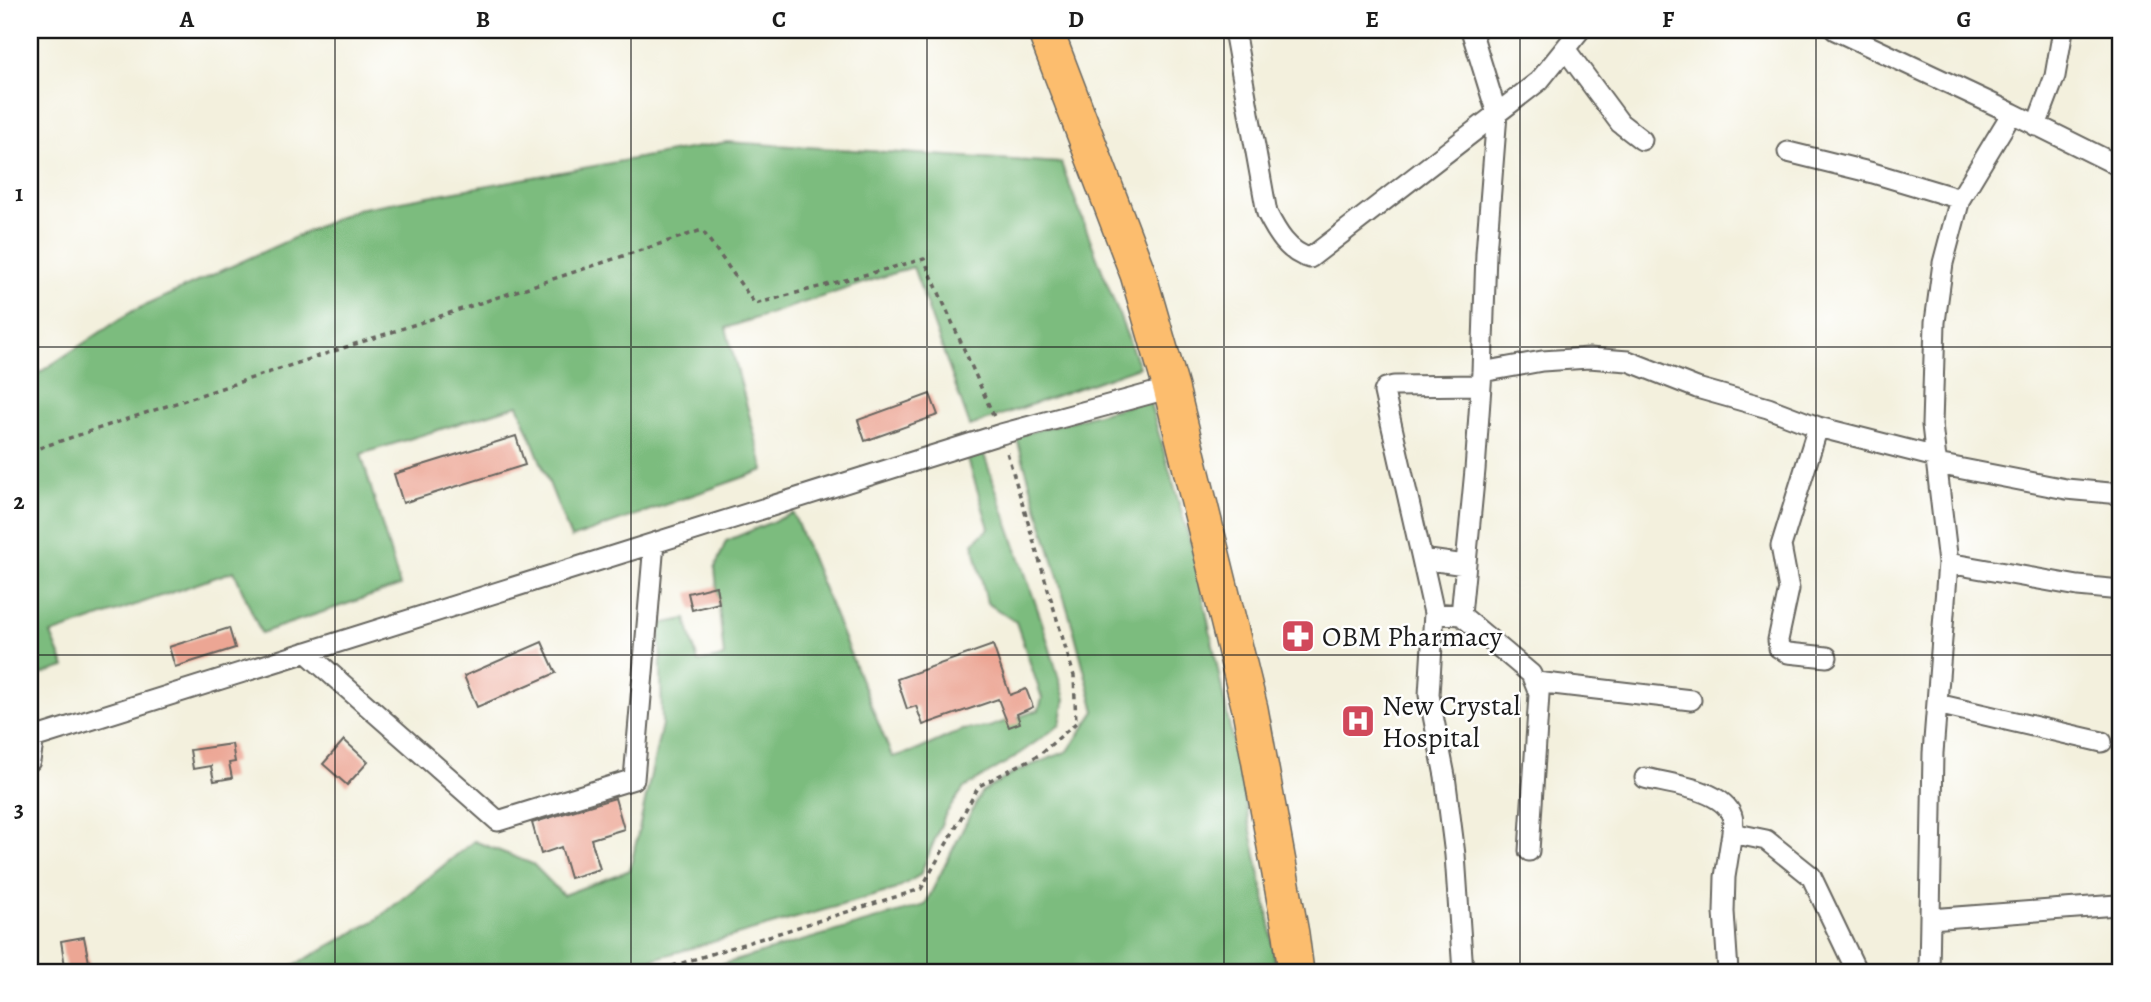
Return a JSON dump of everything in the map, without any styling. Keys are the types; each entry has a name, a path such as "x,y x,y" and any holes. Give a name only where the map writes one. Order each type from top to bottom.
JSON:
{"highway":[{"path":"1045,30 1138,274 1171,388 1250,709 1292,934 1296,972"}],"street":[{"path":"1234,30 1267,212 1279,237 1304,257 1310,258 1539,81 1580,30"},
{"path":"1461,615 1482,378 1486,253 1497,114 1471,30"},
{"path":"2036,126 2055,76 2063,30"},
{"path":"1840,31 2121,167"},
{"path":"1566,50 1620,123 1642,141"},
{"path":"1929,972 1933,753 1948,563 1932,425 1936,322 1943,263 1960,199 2012,113"},
{"path":"1788,152 1873,173 1960,199"},
{"path":"1462,972 1455,855 1429,695 1434,613 1384,392 1386,388 1482,378 1542,361 1589,358 1628,362 1697,388 1768,408 1818,427 1936,461 2066,489 2121,494"},
{"path":"30,761 32,738 1001,434 1171,388"},
{"path":"1818,427 1781,546 1789,589 1778,640 1779,648 1788,653 1827,657"},
{"path":"306,652 498,821 634,779 654,543"},
{"path":"1422,559 1465,565"},
{"path":"1948,563 2078,586 2121,590"},
{"path":"1434,613 1461,615 1531,674 1536,682 1539,694 1529,851"},
{"path":"1536,682 1691,700"},
{"path":"1937,704 2102,742"},
{"path":"1644,778 1708,793 1721,801 1733,817 1725,877 1724,912 1728,972"},
{"path":"1732,833 1766,840 1811,876 1857,972"},
{"path":"1930,919 2117,905"}],"path":[{"path":"30,451 702,230 755,304 924,259 1001,434 1074,676 1076,723 1039,755 979,786 921,888 653,972"}],"green space":[{"path":"727,142 1061,163 1139,367 970,426 913,267 726,328 764,470 571,538 518,405 361,454 400,586 261,633 234,571 51,634 65,667 30,678 30,379 131,312 357,209"},
{"path":"1149,400 1196,562 1271,929 1276,972 696,972 925,905 981,793 1017,771 1068,751 1095,711 1016,436"},
{"path":"982,449 1042,622 1065,699 1060,725 1009,761 964,788 945,815 920,875 894,890 608,972 282,972 376,920 474,841 533,864 563,895 630,870 662,724 660,624 686,619 698,662 724,657 715,568 726,541 793,513 892,757 918,750 962,730 989,727 1039,710 1042,698 1016,622 987,603 973,543 989,528 966,453"}],"building":[{"path":"930,394 938,415 865,441 858,420"},
{"path":"516,436 525,465 403,503 394,474"},
{"path":"716,586 719,603 692,610 688,593"},
{"path":"229,628 235,648 175,667 169,647"},
{"path":"542,642 556,673 477,707 464,676"},
{"path":"993,645 1010,695 1026,689 1033,707 1017,714 1020,723 1009,727 998,699 923,725 916,706 907,709 897,679"},
{"path":"344,740 368,762 347,785 323,764"},
{"path":"232,744 235,762 229,763 232,778 214,781 211,766 193,769 190,750"},
{"path":"615,798 624,829 591,839 600,869 570,878 561,847 541,854 532,823"},
{"path":"84,937 91,972 66,972 61,941"}],"place":[{"name":"OBM Pharmacy","path":"1298,636"},
{"name":"New Crystal Hospital","path":"1358,721"}]}
